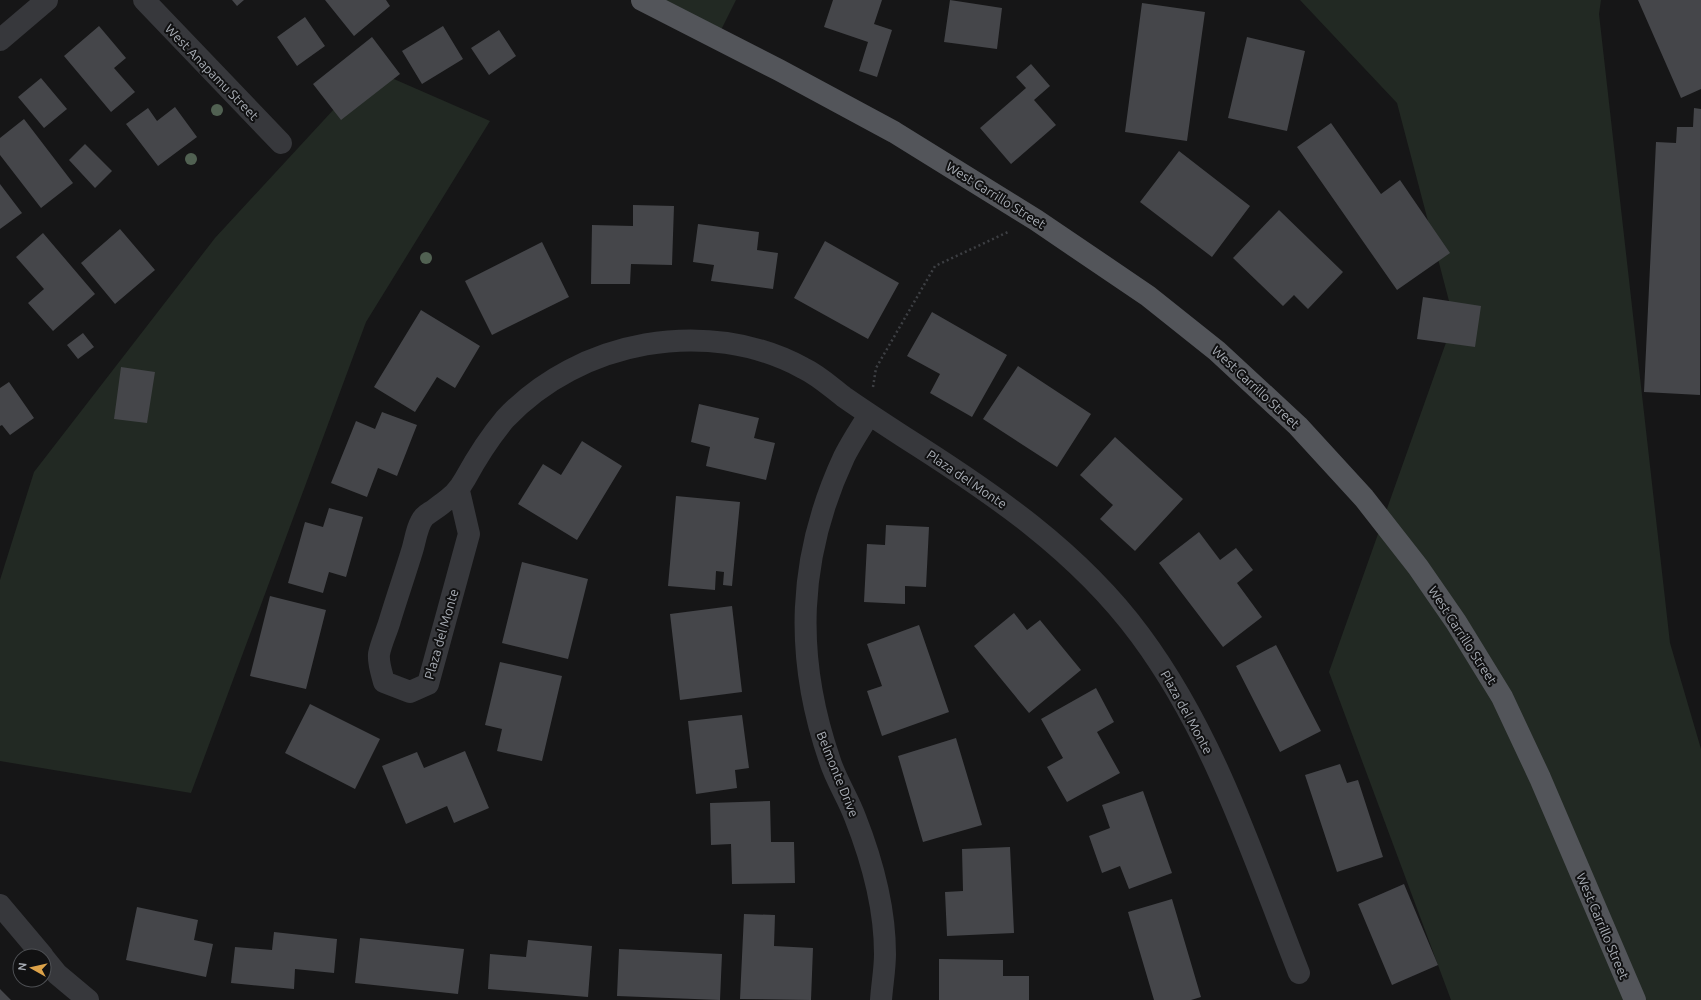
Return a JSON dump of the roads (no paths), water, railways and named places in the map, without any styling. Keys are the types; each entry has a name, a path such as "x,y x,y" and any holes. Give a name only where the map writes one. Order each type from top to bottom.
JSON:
{"main road":[{"name":"West Carrillo Street","path":"642,0 779,70 894,132 1036,220 1148,296 1217,351 1298,426 1364,498 1418,567 1456,622 1502,697 1540,778 1635,1000"}],"street":[{"path":"0,40 47,0"},
{"name":"West Anapamu Street","path":"144,0 281,143"},
{"name":"Plaza del Monte","path":"459,491 469,534 428,684 410,692 384,682 378,658 423,518 459,491 484,446 506,418 533,394 562,374 594,358 630,347 666,341 702,340 737,345 772,354 805,368 869,415 939,459 1014,510 1065,553 1111,600 1139,635 1177,689 1198,728 1217,768 1299,973"},
{"name":"Belmonte Drive","path":"869,415 844,456 832,484 814,542 806,595 805,647 810,687 818,726 830,764 855,816 872,865 880,902 885,954 881,1000"},
{"path":"0,905 36,948"},
{"path":"52,968 57,974 88,1000"}]}
